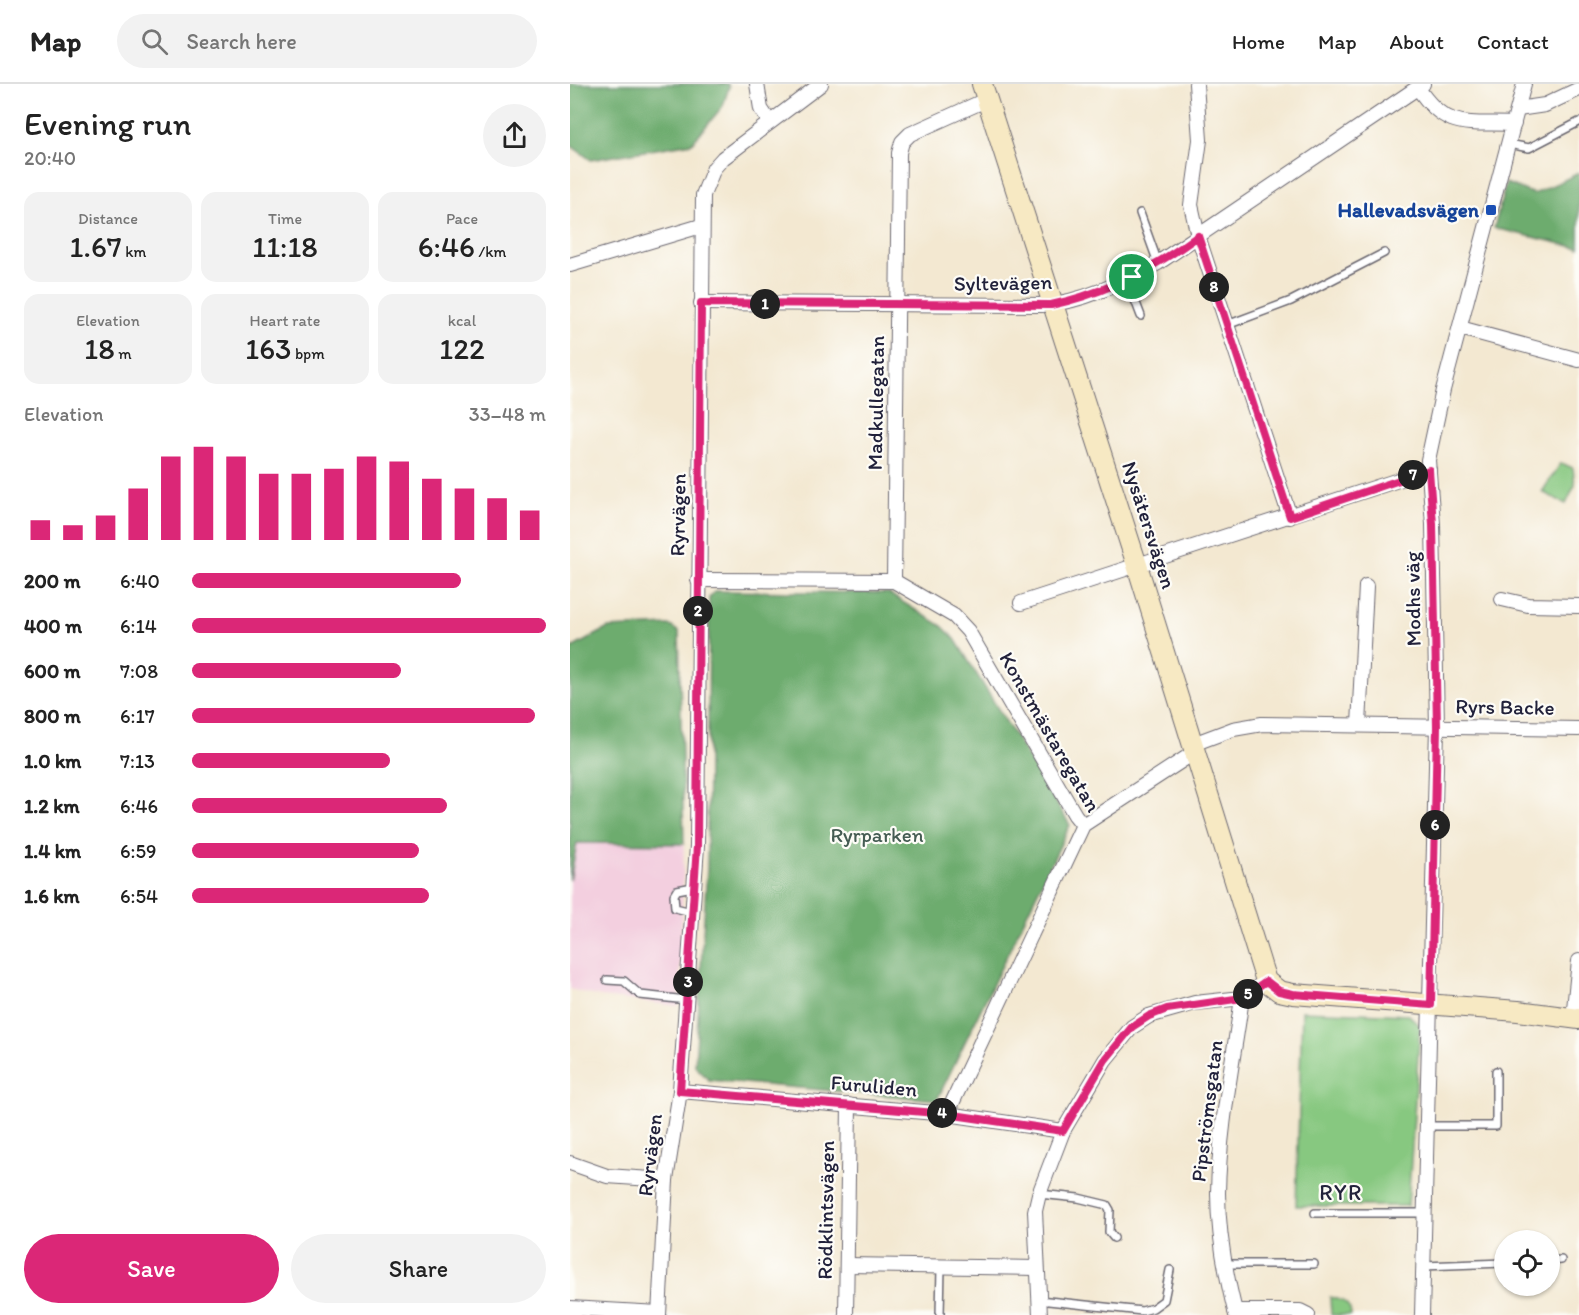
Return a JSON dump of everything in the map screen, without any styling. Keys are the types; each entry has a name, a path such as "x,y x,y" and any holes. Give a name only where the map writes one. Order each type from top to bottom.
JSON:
{"street":[{"path":"757,84 760,109 768,121"},
{"name":"Ryrvägen","path":"659,1314 666,1180 680,1091 687,1000 698,784 698,304 703,195 714,168 734,147 820,84"},
{"path":"1196,84 1200,140 1191,205 1198,236 1290,517"},
{"name":"Modhs väg","path":"1422,1315 1437,727 1430,444 1524,84"},
{"path":"1420,86 1439,114 1455,121 1514,124"},
{"name":"Syltevägen","path":"698,304 1051,305 1127,279 1158,263 1420,86"},
{"path":"1518,109 1545,105 1579,89"},
{"name":"Madkullegatan","path":"894,581 899,153 902,142 910,135 985,92"},
{"name":"Nysätersvägen","path":"985,92 1051,305 1137,565 1266,981"},
{"path":"570,265 701,226"},
{"path":"1460,327 1579,360"},
{"path":"1021,603 1429,470"},
{"name":"Konstmästaregatan","path":"698,579 894,581 954,616 968,632 1083,825 947,1114"},
{"path":"1359,725 1366,586"},
{"path":"1502,598 1528,605 1579,606"},
{"name":"Ryrs Backe","path":"1083,825 1194,748 1233,729 1262,724 1579,729"},
{"path":"1040,1315 1035,1211 1039,1194 1063,1131 1105,1060 1132,1027 1149,1016 1167,1009 1242,998 1266,981 1279,991 1293,994 1576,1018 1579,961"},
{"name":"Pipströmsgatan","path":"1242,998 1220,1160 1218,1195 1226,1264 1236,1313 1300,1311 1308,1315"},
{"name":"Furuliden","path":"680,1091 947,1114 1063,1131"},
{"name":"Rödklintsvägen","path":"846,1315 849,1105"},
{"path":"570,1163 607,1176 666,1180"},
{"path":"847,1265 1036,1268"},
{"path":"570,1308 585,1312 659,1314"}],"lane":[{"path":"1509,144 1529,148 1579,122"},
{"path":"1140,213 1158,263"},
{"path":"1227,326 1291,301 1384,253"},
{"path":"1127,279 1141,315"},
{"path":"607,980 624,981 640,995 687,1000"},
{"path":"1428,1125 1496,1126 1496,1071"},
{"path":"1039,1194 1078,1198 1107,1205 1110,1210 1109,1232 1114,1238"},
{"path":"1315,1213 1425,1213"},
{"path":"1423,1266 1494,1263"},
{"path":"1226,1264 1314,1264"},
{"path":"940,1315 941,1266"},
{"path":"1039,1300 1145,1313 1164,1300 1170,1270"}],"shaded area":[{"path":"664,842 684,844 679,1006 601,997 570,989 570,880 576,843"}],"green space":[{"path":"570,84 728,84 729,87 723,106 692,143 591,160 570,145"},
{"path":"1579,173 1579,248 1494,228 1506,183 1534,194"},
{"path":"1561,463 1573,468 1575,485 1566,504 1542,492"},
{"name":"Ryrparken","path":"715,591 888,593 942,626 955,639 1070,825 937,1100 709,1080 695,1066 707,868 709,598"},
{"path":"669,625 679,632 684,844 577,843 570,880 570,649 608,628"},
{"path":"1302,1011 1409,1015 1420,1026 1408,1206 1296,1206"},
{"path":"1330,1297 1345,1302 1351,1315 1331,1315"}],"place":[{"name":"Hallevadsvägen","path":"1491,210"}],"district":[{"name":"RYR","path":"1341,1192"}],"route":[{"path":"1198,236 1290,517 1347,495 1429,470 1433,524 1437,727 1431,1005 1293,994 1279,991 1266,981 1242,998 1195,1003 1167,1009 1149,1016 1132,1027 1118,1041 1063,1131 947,1114 680,1091 697,846 701,303 1042,306 1099,291 1132,277 1158,263 1198,236"}]}
